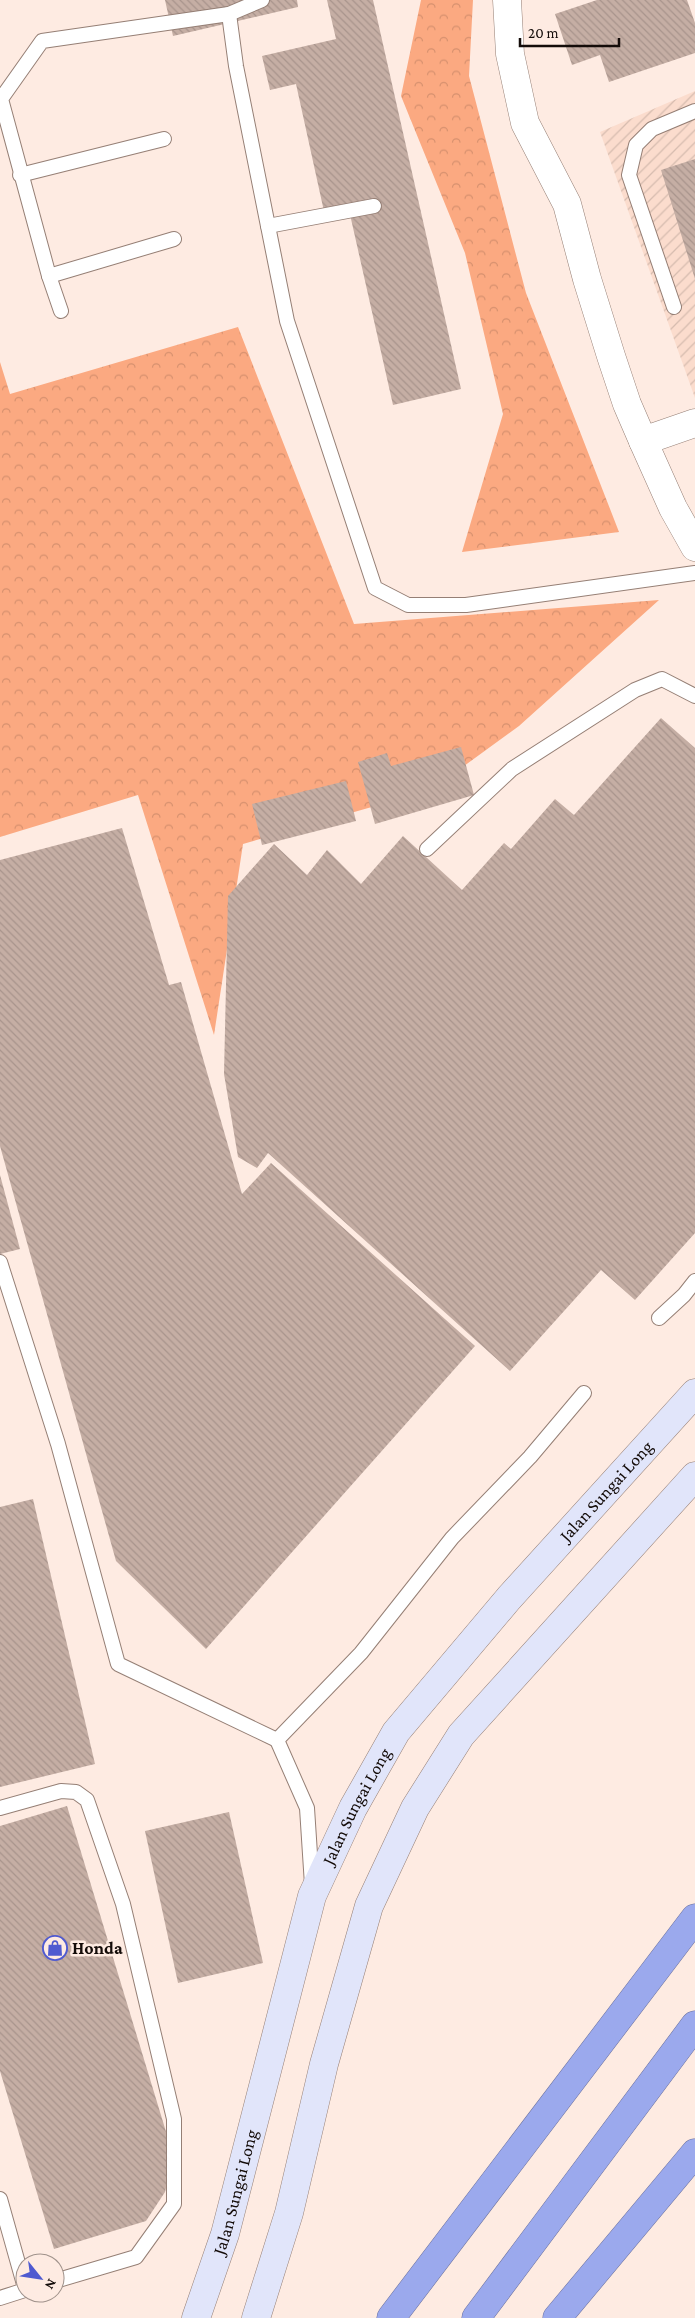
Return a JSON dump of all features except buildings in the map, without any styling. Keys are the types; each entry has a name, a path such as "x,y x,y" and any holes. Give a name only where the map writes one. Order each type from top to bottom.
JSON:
{"highway":[{"path":"391,2318 695,1918"},
{"path":"476,2318 695,2024"},
{"path":"557,2318 695,2153"}],"street":[{"path":"506,0 510,54 525,123 567,204 586,279 627,404 673,508 695,547"},
{"path":"643,441 695,423"},
{"name":"Jalan Sungai Long","path":"196,2318 226,2234 312,1896 353,1808 396,1732 509,1598 695,1393"},
{"path":"256,2318 289,2214 324,2064 369,1906 415,1808 461,1735 695,1476"}],"lane":[{"path":"61,311 20,175 1,98 42,41 229,14 262,0"},
{"path":"229,14 236,66 287,321 374,588 408,605 466,605 695,573"},
{"path":"674,306 629,175 636,145 652,129 695,111"},
{"path":"20,175 164,139"},
{"path":"268,226 374,206"},
{"path":"49,276 174,240"},
{"path":"427,849 512,769 635,690 662,680 694,693"},
{"path":"1,1268 58,1444 118,1664 277,1740 307,1808 312,1896"},
{"path":"659,1318 684,1295 695,1281"},
{"path":"277,1740 360,1653 452,1538 530,1457 584,1393"},
{"path":"0,1808 62,1791 76,1792 87,1800 123,1904 174,2119 174,2204 136,2257 65,2278"},
{"path":"0,2199 15,2253"},
{"path":"0,2298 15,2293"}],"shaded area":[{"path":"695,91 695,398 600,132"}],"green space":[{"path":"421,0 473,0 469,76 526,293 619,532 462,552 503,414 465,253 401,96"},
{"path":"238,327 354,624 659,600 519,726 431,790 243,844 214,1035 138,795 0,837 0,362 10,394"}],"place":[{"name":"Honda","path":"55,1948"}]}
